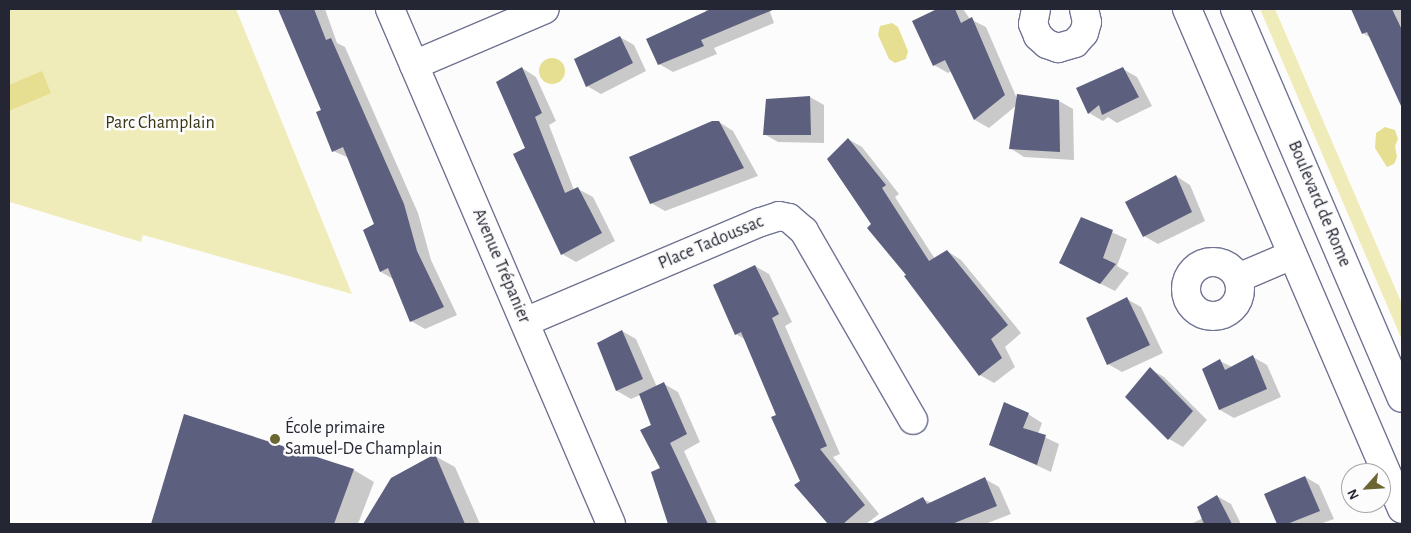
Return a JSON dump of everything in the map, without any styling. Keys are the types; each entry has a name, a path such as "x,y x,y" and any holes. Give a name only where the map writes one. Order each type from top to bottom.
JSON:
{"street":[{"name":"Avenue Trépanier","path":"390,9 611,524"},
{"path":"414,65 545,9"},
{"path":"1036,9 1033,24 1038,36 1047,44 1058,48 1076,43 1084,33 1087,22 1085,9"},
{"path":"1187,9 1402,509"},
{"name":"Boulevard de Rome","path":"1235,9 1402,398"},
{"name":"Place Tadoussac","path":"525,322 761,222 780,216 789,218 804,231 913,420"},
{"path":"1238,278 1292,255"}],"green space":[{"name":"Parc Champlain","path":"9,9 236,9 352,294 143,235 141,242 10,202 9,205"},
{"path":"1260,9 1275,9 1402,304 1402,340"}],"shaded area":[{"path":"892,23 898,27 908,51 906,59 895,63 889,59 878,35 880,26"},
{"path":"552,58 561,62 565,71 561,80 552,84 543,80 539,71 543,62"},
{"path":"42,71 51,93 9,111 9,85"},
{"path":"1385,127 1395,130 1398,139 1395,146 1397,157 1394,164 1387,167 1375,148 1376,133"}],"building":[{"path":"278,9 314,9 326,40 331,38 404,204 417,251 444,307 410,322 388,268 380,272 363,230 374,224 343,147 332,152 316,112 321,110"},
{"path":"711,9 775,9 701,40 704,46 658,65 646,39"},
{"path":"937,9 955,9 961,23 972,17 1005,95 974,120 945,60 933,66 912,21"},
{"path":"1351,9 1392,9 1402,30 1402,108 1367,32 1362,34"},
{"path":"620,36 633,63 586,87 574,59"},
{"path":"522,67 542,113 535,117 565,193 578,187 602,233 561,255 513,154 525,148 496,82"},
{"path":"1123,67 1139,97 1102,115 1099,105 1088,114 1076,88"},
{"path":"1017,94 1059,100 1060,152 1009,149"},
{"path":"810,96 811,135 763,135 766,99"},
{"path":"712,121 719,121 744,168 650,204 629,157"},
{"path":"848,138 886,185 882,188 929,261 947,250 1008,325 991,339 1002,358 979,376 904,276 906,275 867,228 871,224 827,159"},
{"path":"1176,175 1192,212 1143,237 1125,202"},
{"path":"1081,217 1113,230 1103,258 1116,264 1100,284 1059,263"},
{"path":"755,265 779,314 772,318 827,446 820,449 865,505 843,524 828,524 794,485 800,481 771,417 776,415 741,332 735,335 713,285"},
{"path":"1127,297 1150,345 1107,365 1086,318"},
{"path":"622,330 643,379 616,391 597,343"},
{"path":"1253,355 1267,389 1219,410 1202,369 1220,359 1225,370"},
{"path":"1150,367 1193,411 1168,440 1125,397"},
{"path":"664,382 687,434 670,443 708,524 668,524 651,472 660,468 640,430 651,425 639,394"},
{"path":"1004,402 1029,413 1023,428 1046,435 1037,465 989,445"},
{"path":"184,414 354,469 334,524 151,524"},
{"path":"435,454 465,524 363,524 391,478"},
{"path":"1305,476 1320,511 1287,524 1277,524 1264,494"},
{"path":"985,477 997,506 952,524 871,524 923,497 927,504"},
{"path":"1217,495 1232,524 1204,524 1197,507"}],"place":[{"name":"École primaire Samuel-De Champlain","path":"275,439"}]}
